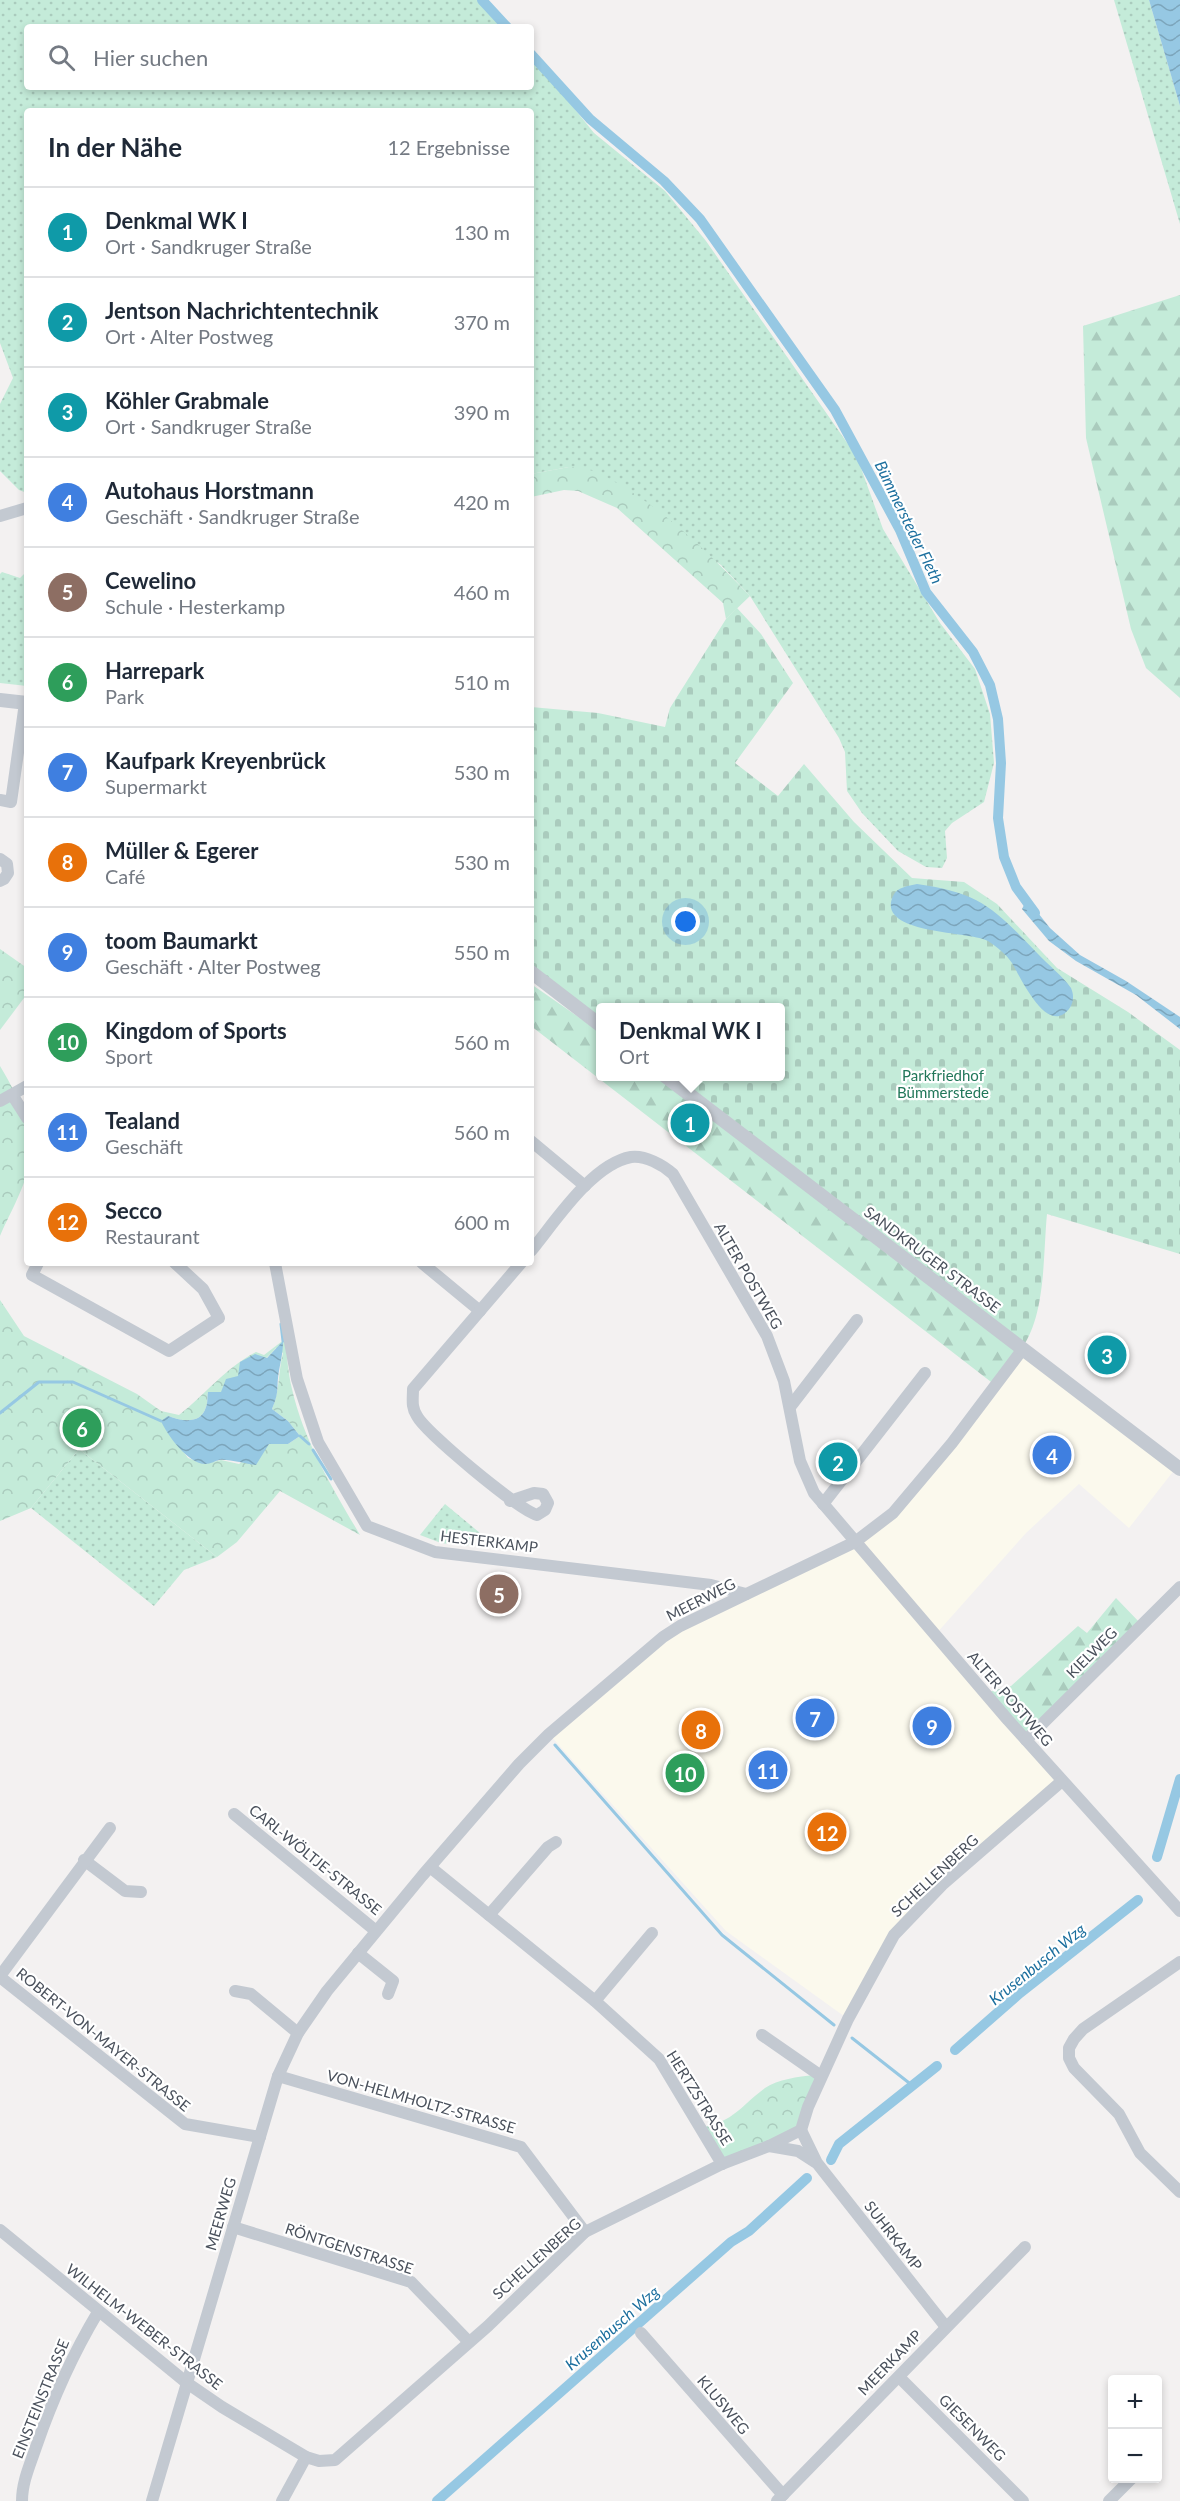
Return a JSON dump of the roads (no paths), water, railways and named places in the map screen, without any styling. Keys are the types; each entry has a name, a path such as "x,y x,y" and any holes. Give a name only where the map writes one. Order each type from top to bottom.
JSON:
{"street":[{"path":"0,516 24,509"},
{"path":"0,700 24,703"},
{"path":"0,800 11,802 24,716"},
{"path":"0,859 7,864 8,873 0,881"},
{"path":"534,974 596,1022"},
{"name":"SANDKRUGER STRASSE","path":"670,1081 1180,1469"},
{"path":"0,1101 24,1088"},
{"path":"13,1096 24,1113"},
{"path":"534,1144 585,1186"},
{"name":"ALTER POSTWEG","path":"534,1247 585,1186 600,1172 618,1161 634,1157 662,1165 673,1174 767,1336 790,1407 800,1461 814,1493 1026,1740 1180,1911"},
{"path":"36,1266 32,1275 169,1351 219,1318 203,1289 179,1266"},
{"name":"HESTERKAMP","path":"276,1266 297,1379 318,1442 367,1526 435,1552 711,1585 746,1594"},
{"path":"426,1266 480,1311"},
{"path":"510,1501 425,1427 412,1407 413,1389 518,1266"},
{"path":"790,1407 857,1320"},
{"name":"MEERWEG","path":"152,2501 278,2076 297,2033 327,1991 430,1867 519,1764 549,1734 663,1637 698,1616 855,1542 893,1513 914,1490 1022,1350"},
{"path":"823,1504 925,1373"},
{"name":"KIELWEG","path":"1026,1740 1180,1587"},
{"name":"SCHELLENBERG","path":"306,2457 319,2461 335,2460 469,2342 585,2232 722,2164 769,2146 801,2130 821,2076 855,2005 894,1935 936,1892 1062,1781"},
{"name":"CARL-WÖLTJE-STRASSE","path":"234,1814 376,1931"},
{"path":"0,1977 84,1860 110,1828"},
{"path":"489,1915 548,1847 556,1842"},
{"path":"84,1860 124,1892 141,1892"},
{"name":"HERTZSTRASSE","path":"430,1867 595,2001 659,2059 722,2164"},
{"path":"595,2001 652,1933"},
{"path":"358,1953 393,1981 388,1994"},
{"path":"1180,1962 1083,2030 1069,2048 1074,2068 1119,2114 1140,2153 1180,2192"},
{"name":"ROBERT-VON-MAYER-STRASSE","path":"0,1977 185,2124 260,2137"},
{"path":"235,1991 251,1994 297,2033"},
{"path":"762,2035 821,2076"},
{"name":"VON-HELMHOLTZ-STRASSE","path":"278,2076 521,2146 585,2232"},
{"name":"SUHRKAMP","path":"801,2130 817,2163 946,2327"},
{"name":"SUHRKAMP","path":"769,2146 798,2151 817,2163"},
{"name":"RÖNTGENSTRASSE","path":"233,2228 411,2282 469,2342"},
{"name":"WILHELM-WEBER-STRASSE","path":"0,2230 186,2383 222,2408 306,2457"},
{"name":"MEERKAMP","path":"780,2498 1025,2247"},
{"name":"EINSTEINSTRASSE","path":"22,2501 22,2487 45,2420 73,2353 98,2312"},
{"name":"KLUSWEG","path":"641,2333 780,2498"},
{"name":"GIESENWEG","path":"899,2377 1023,2501"},
{"path":"282,2501 306,2457"},
{"path":"1108,2501 1127,2483"}],"water":[{"path":"1149,0 1180,0 1180,106"},
{"path":"917,884 957,892 972,898 998,914 1071,988 1073,998 1069,1009 1061,1016 1052,1015 1043,1010 1028,991 1010,960 988,941 911,925 898,918 891,909 893,896 900,889"},
{"path":"1027,899 1050,928 1080,955 1126,981 1180,1017 1180,1029 1136,995 1076,961 1049,941 1022,909"},
{"path":"283,1341 277,1394 272,1409 288,1421 300,1436 288,1444 269,1444 256,1465 223,1460 209,1464 199,1463 186,1455 173,1441 161,1421 168,1416 184,1420 200,1417 207,1405 208,1392 221,1392 226,1379 238,1376 240,1362 255,1354 267,1358"}],"waterway":[{"name":"Bümmersteder Fleth","path":"482,0 504,24"},
{"name":"Bümmersteder Fleth","path":"534,57 590,119 664,181 700,219 835,410 900,530 926,592 973,652 990,685 998,719 1001,763 998,818 1004,857 1016,887 1035,913"},
{"path":"281,1324 283,1341"},
{"path":"0,1413 39,1382 73,1382 161,1421"},
{"path":"300,1436 309,1444"},
{"path":"313,1450 331,1479"},
{"path":"555,1745 722,1935 834,2025"},
{"name":"Krusenbusch Wzg","path":"1157,1857 1180,1779"},
{"name":"Krusenbusch Wzg","path":"955,2050 1020,1993 1138,1900"},
{"path":"852,2038 913,2086"},
{"name":"Krusenbusch Wzg","path":"831,2160 839,2144 937,2066"},
{"name":"Krusenbusch Wzg","path":"437,2501 807,2178"}],"place":[{"name":"Denkmal WK I","path":"690,1123"},
{"name":"Köhler Grabmale","path":"1107,1355"},
{"name":"Harrepark","path":"82,1428"},
{"name":"Autohaus Horstmann","path":"1052,1455"},
{"name":"Jentson Nachrichtentechnik","path":"838,1462"},
{"name":"Cewelino","path":"499,1594"},
{"name":"Kaufpark Kreyenbrück","path":"815,1718"},
{"name":"toom Baumarkt","path":"932,1726"},
{"name":"Müller & Egerer","path":"701,1730"},
{"name":"Tealand","path":"768,1770"},
{"name":"Kingdom of Sports","path":"685,1773"},
{"name":"Secco","path":"827,1832"}],"park label":[{"name":"Parkfriedhof Bümmerstede","path":"943,1084"}]}
